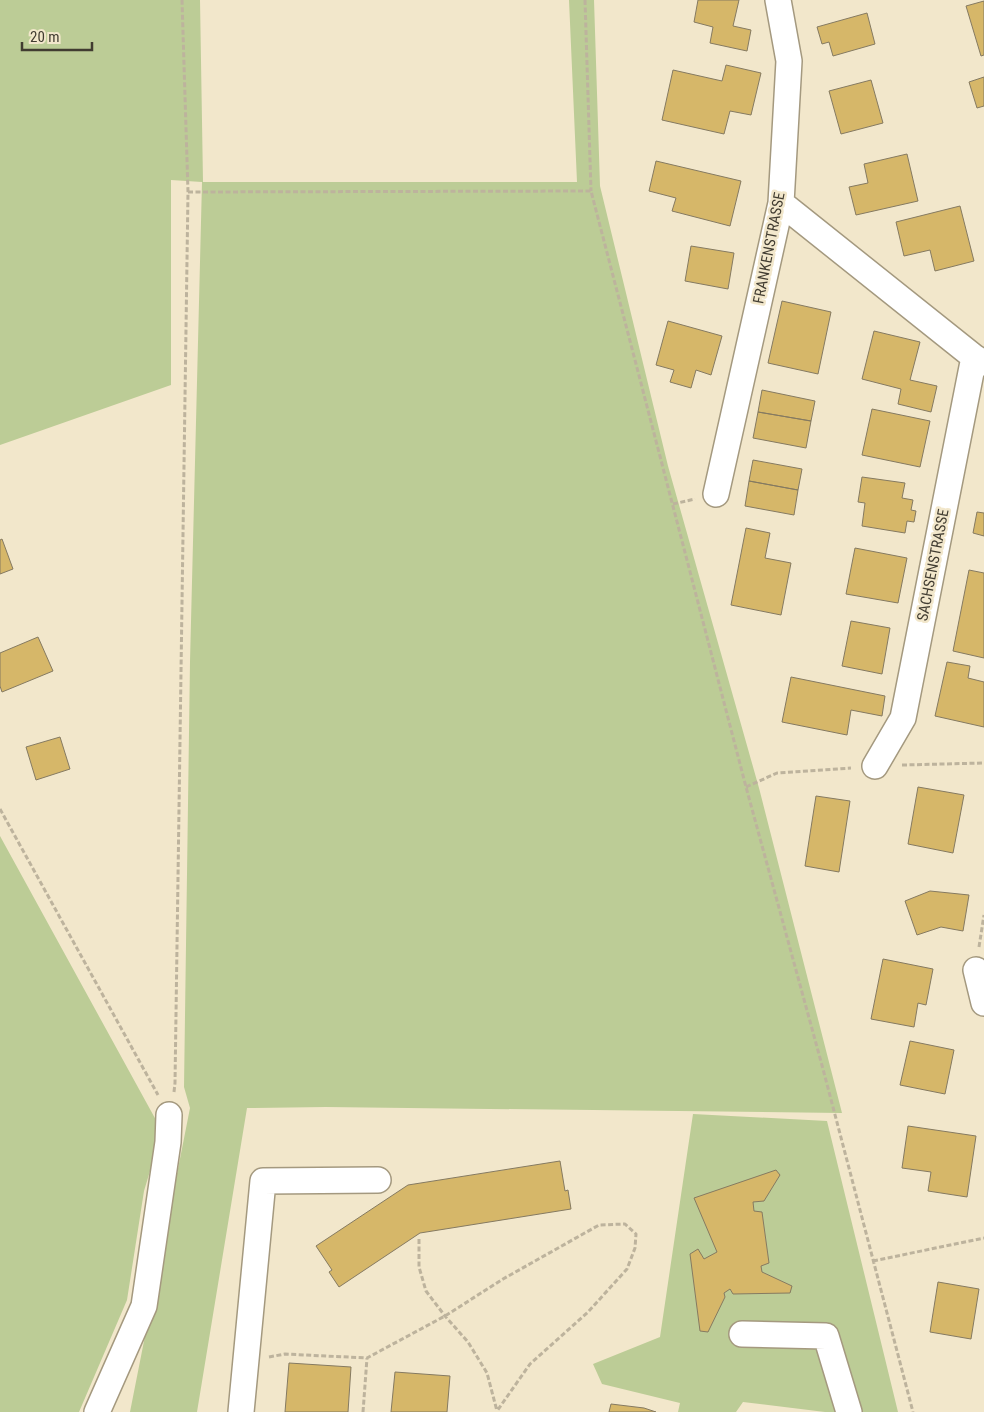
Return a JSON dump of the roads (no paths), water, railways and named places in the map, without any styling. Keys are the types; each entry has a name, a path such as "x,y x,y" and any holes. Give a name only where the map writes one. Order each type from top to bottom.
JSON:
{"street":[{"name":"FRANKENSTRASSE","path":"716,494 781,203 789,61 778,0"},
{"name":"SACHSENSTRASSE","path":"781,203 979,360 903,718 875,766"},
{"path":"976,970 984,1003"},
{"path":"97,1412 144,1306 168,1142 169,1115"},
{"path":"241,1412 263,1180 378,1180"},
{"path":"742,1334 826,1336 849,1412"}]}
